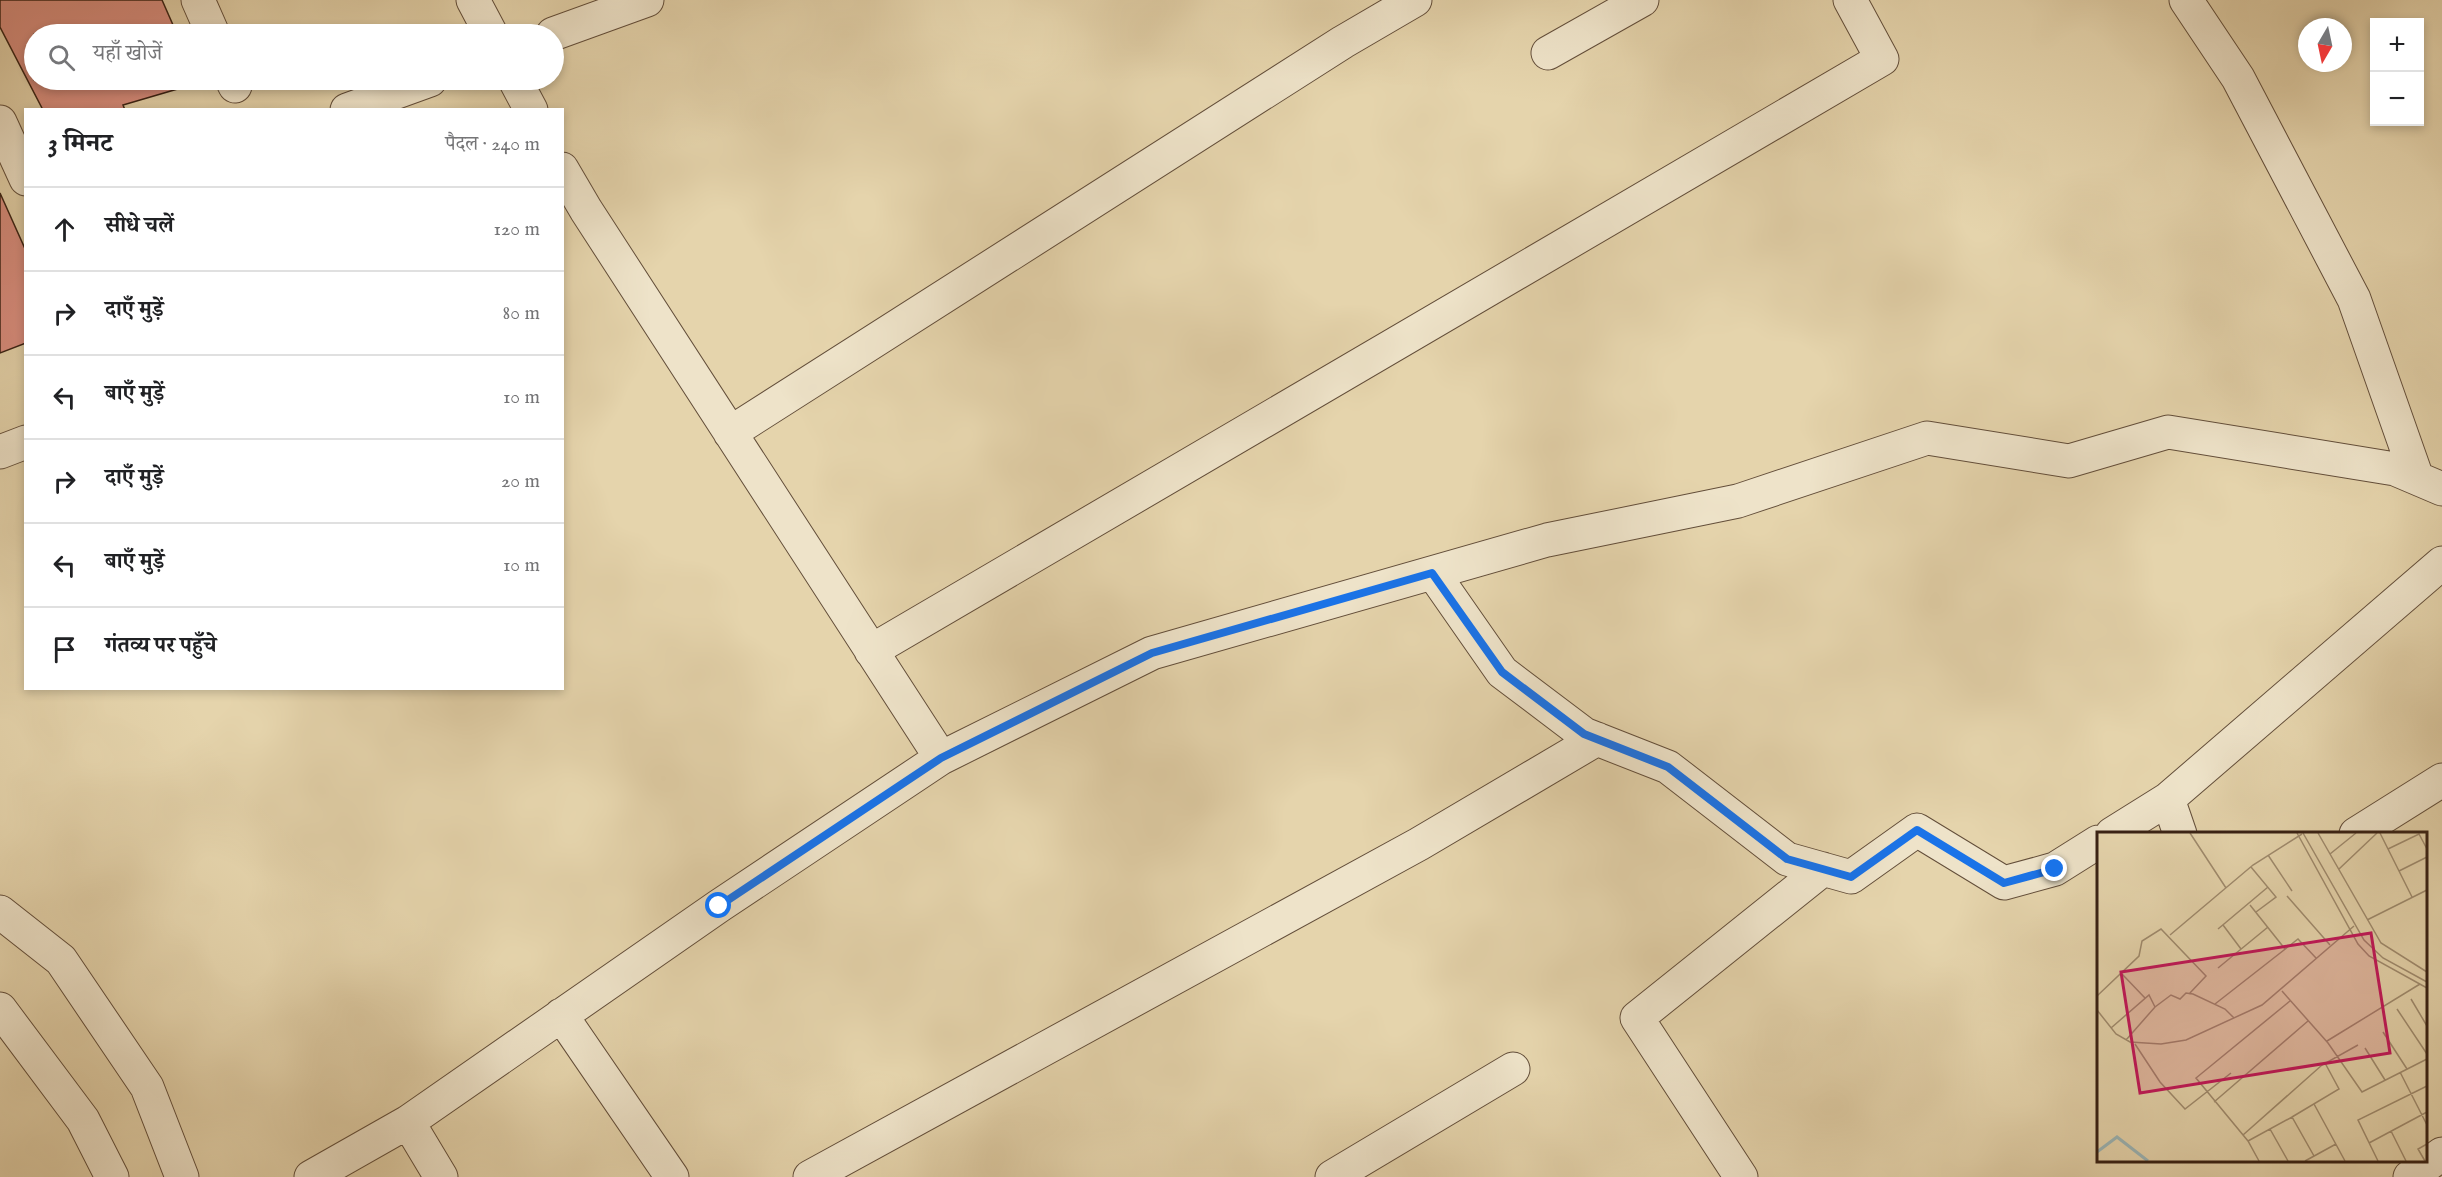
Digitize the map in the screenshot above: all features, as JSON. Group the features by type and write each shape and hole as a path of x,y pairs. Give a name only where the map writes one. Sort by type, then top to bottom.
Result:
{"street":[{"path":"198,0 209,24"},
{"path":"473,0 486,24"},
{"path":"730,433 1343,42 1415,0"},
{"path":"1548,53 1642,0"},
{"path":"871,651 1882,59 1850,0"},
{"path":"2186,0 2238,78 2354,298 2429,484"},
{"path":"564,30 639,1"},
{"path":"353,108 402,90"},
{"path":"520,90 530,108"},
{"path":"0,122 24,175"},
{"path":"564,177 574,215 730,433 941,758"},
{"path":"311,1177 408,1122 719,906 941,758 1152,653 1547,540 1738,501 1927,438 2069,461 2168,432 2395,469 2429,484"},
{"path":"0,452 24,443"},
{"path":"2115,832 2168,799 2442,563"},
{"path":"1432,573 1502,672 1584,734 1668,767 1787,859 1851,877 1917,830 2004,883 2055,869 2097,843"},
{"path":"810,1177 855,1166 1419,844 1597,739"},
{"path":"2359,832 2442,780"},
{"path":"2168,799 2179,832"},
{"path":"1741,1177 1637,1018 1823,869"},
{"path":"0,912 61,960 147,1088 182,1177"},
{"path":"0,1009 84,1120 112,1177"},
{"path":"561,1015 672,1177"},
{"path":"1332,1177 1514,1069"},
{"path":"408,1122 441,1177"},
{"path":"2410,1177 2424,1162"}],"building":[{"path":"0,0 162,0 173,24 24,24 24,73 0,27"},
{"path":"33,90 174,90 123,105 124,108 42,108"},
{"path":"0,193 24,247 24,344 0,353"}],"route":[{"path":"719,906 941,758 1152,653 1432,573 1502,672 1584,734 1668,767 1787,859 1851,877 1917,830 2004,883 2055,869"}]}
